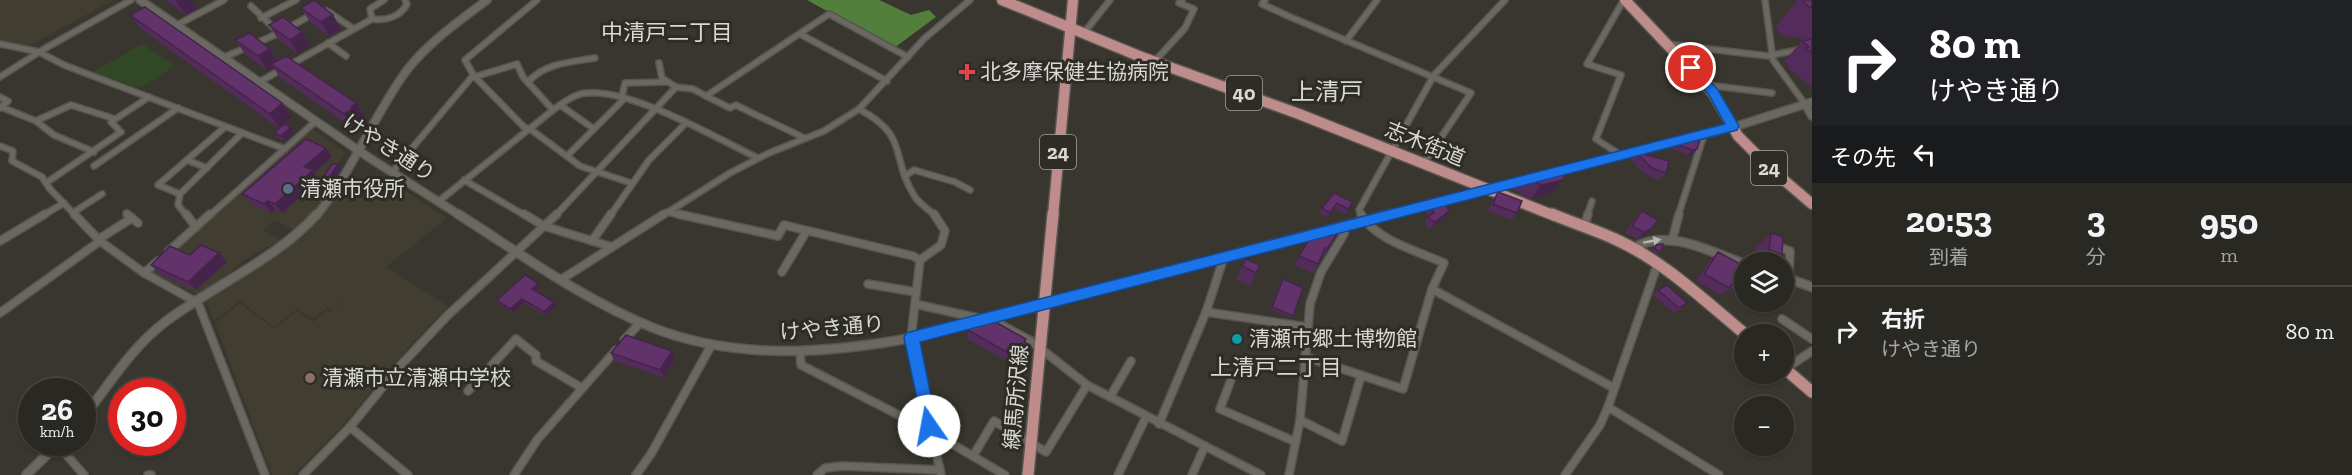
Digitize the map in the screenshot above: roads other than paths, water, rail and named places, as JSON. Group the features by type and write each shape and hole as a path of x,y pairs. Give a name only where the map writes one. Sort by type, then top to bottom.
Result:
{"main road":[{"name":"志木街道","path":"1002,0 1155,62 1281,106 1634,249 1658,263 1734,325"},
{"name":"練馬所沢線","path":"1028,475 1073,0"},
{"name":"24","path":"1626,1 1707,85 1738,136 1771,169 1812,204"},
{"path":"1794,377 1812,392"}],"street":[{"path":"0,77 131,0"},
{"name":"けやき通り","path":"140,0 360,151 594,299 640,323 676,336 712,345 742,349 800,352 856,349 912,338 1538,176"},
{"path":"177,25 225,0"},
{"path":"261,18 296,0"},
{"path":"372,19 370,9 384,0"},
{"path":"261,81 372,19 385,20 394,17 405,9 407,4 405,0"},
{"path":"96,401 141,342 195,300 301,231 332,196 408,68 440,36 487,0"},
{"path":"537,0 465,60 474,76 524,127 580,166 631,183"},
{"path":"562,279 667,212 758,158 825,131 859,109 925,38 970,0"},
{"path":"1083,34 1110,0"},
{"path":"1155,62 1185,28 1194,9 1179,3 1182,0"},
{"path":"1265,0 1262,4 1310,27 1434,75 1471,93 1423,164"},
{"path":"1346,40 1377,0"},
{"path":"1305,357 1403,389 1432,289 1444,263 1375,230 1364,221 1359,210 1434,75 1505,0"},
{"path":"1765,0 1772,56 1808,103 1812,116"},
{"path":"1622,156 1596,139 1621,75 1587,64 1613,16 1626,1"},
{"path":"251,6 279,33"},
{"path":"225,57 279,33 323,8 354,29"},
{"path":"706,96 829,14 908,57"},
{"path":"800,34 887,81"},
{"path":"328,43 346,56"},
{"path":"0,44 39,52 64,65 285,149"},
{"path":"1667,44 1772,56 1812,46"},
{"path":"528,82 530,78 554,66 595,58"},
{"path":"659,63 665,82"},
{"path":"392,172 474,76 517,64 528,82 553,110"},
{"path":"567,156 623,97 625,83 665,82 676,87 693,89 730,108 736,105 762,119 769,119 804,138"},
{"path":"1707,85 1772,93"},
{"path":"303,475 350,427 399,367 447,316 572,200 595,172 676,87"},
{"path":"438,201 553,110 586,93 623,97 758,158"},
{"path":"0,97 8,101 1,108 36,122 52,134 94,152"},
{"path":"46,183 121,132 111,122 149,97"},
{"path":"1548,174 1704,135 1731,124 1808,103"},
{"path":"36,122 71,105 115,119"},
{"path":"560,105 594,129"},
{"path":"94,166 178,108"},
{"path":"818,475 825,468 843,466 940,472 912,338 920,260 941,244 945,231 936,213 917,200 905,176 899,146 886,125 878,117 859,109"},
{"path":"144,273 316,122"},
{"path":"592,241 649,160 685,124"},
{"path":"180,194 158,185 225,127"},
{"path":"196,227 178,205 180,194 242,133"},
{"path":"1672,241 1684,193 1704,135"},
{"path":"0,146 13,151 12,161 34,171 100,240 144,273 195,300 201,307 219,360 265,475"},
{"path":"187,160 207,168"},
{"path":"905,176 914,170 955,182 970,190"},
{"path":"464,180 544,226 612,247"},
{"path":"74,212 102,194"},
{"path":"1584,227 1592,201"},
{"path":"0,241 64,203"},
{"path":"667,212 778,236 784,225 913,256 920,260"},
{"path":"0,313 129,216 138,223"},
{"path":"1288,475 1300,420 1306,327 1310,304 1321,272 1344,234 1345,226"},
{"path":"782,272 806,232"},
{"path":"1634,249 1641,243 1657,240 1672,241 1734,261"},
{"path":"1775,245 1790,252"},
{"path":"1159,424 1206,312 1224,257"},
{"path":"1565,475 1600,424 1608,407 1658,263"},
{"path":"1794,281 1812,287"},
{"path":"868,284 916,292"},
{"path":"1432,289 1614,388"},
{"path":"915,304 1000,324 1040,348 1087,385 1261,475"},
{"path":"1206,312 1306,327"},
{"path":"1782,319 1812,339"},
{"path":"514,475 537,440 640,323"},
{"path":"468,391 516,339 536,355 536,361 582,388"},
{"path":"636,475 712,345"},
{"path":"1794,362 1812,351"},
{"path":"800,352 801,365 930,431 1005,475"},
{"path":"1110,397 1131,361"},
{"path":"1232,376 1220,409 1296,442"},
{"path":"1300,420 1342,441 1361,376"},
{"path":"973,456 994,421 1046,452 1087,385"},
{"path":"1608,407 1719,475"},
{"path":"1118,475 1146,417"},
{"path":"350,427 408,475"},
{"path":"1192,475 1205,446"},
{"path":"26,475 46,456"},
{"path":"69,456 84,475"}],"place":[{"name":"北多摩保健生協病院","path":"967,72"},
{"name":"清瀬市役所","path":"288,189"},
{"name":"清瀬市郷土博物館","path":"1237,339"},
{"name":"清瀬市立清瀬中学校","path":"310,378"}],"district":[{"name":"中清戸二丁目","path":"667,32"},
{"name":"上清戸","path":"1327,92"},
{"name":"上清戸二丁目","path":"1276,367"}]}
